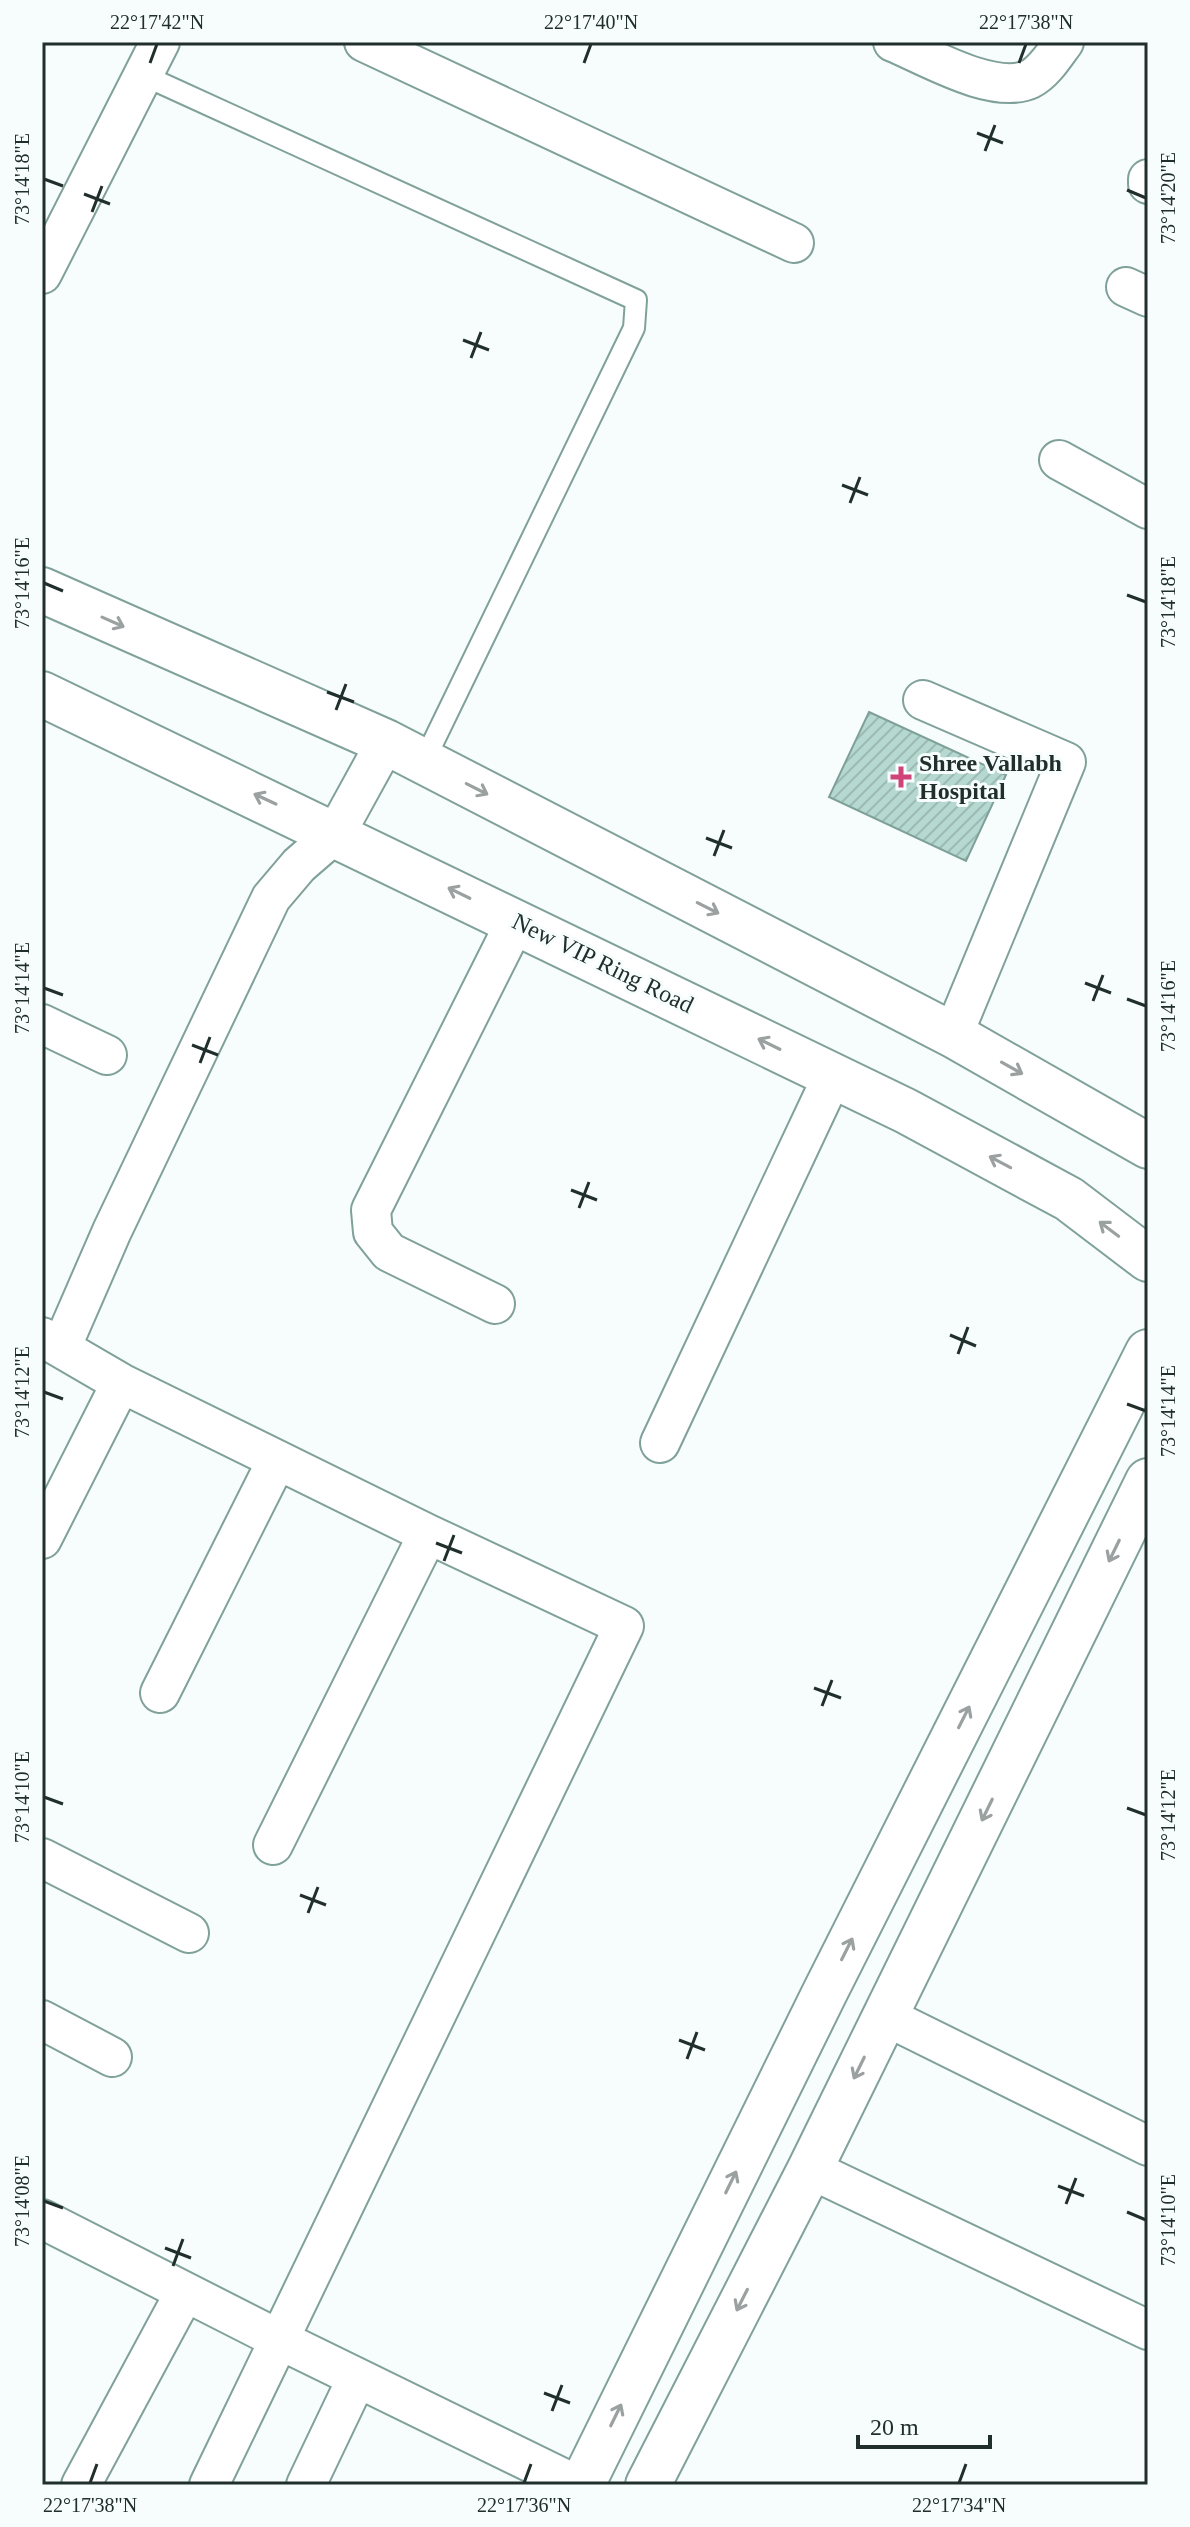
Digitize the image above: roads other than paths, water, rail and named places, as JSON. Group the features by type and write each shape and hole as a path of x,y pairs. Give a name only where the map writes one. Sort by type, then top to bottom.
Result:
{"main road":[{"path":"42,590 405,751 953,1035 1148,1146"},
{"name":"New VIP Ring Road","path":"42,694 833,1075 1069,1199 1148,1259"},
{"path":"579,2485 1148,1352"},
{"path":"648,2485 810,2169 1148,1481"}],"street":[{"path":"364,42 794,243"},
{"path":"893,42 989,82 1010,84 1031,78 1064,42"},
{"path":"42,274 152,58"},
{"path":"1059,460 1148,509"},
{"path":"923,700 1066,762 953,1035"},
{"path":"209,2485 624,1626 428,1534 121,1383 52,1341 112,1231 271,898 299,865 336,833 405,751"},
{"path":"495,1304 389,1252 373,1232 371,1210 516,921"},
{"path":"42,1024 107,1055"},
{"path":"660,1443 833,1075"},
{"path":"42,1539 121,1383"},
{"path":"160,1693 277,1460"},
{"path":"273,1845 428,1534"},
{"path":"42,1858 189,1933"},
{"path":"885,2016 1148,2146"},
{"path":"42,2020 112,2057"},
{"path":"810,2169 1148,2330"},
{"path":"42,2219 278,2339 579,2485"},
{"path":"81,2485 185,2292"},
{"path":"306,2485 357,2378"}],"lane":[{"path":"152,58 636,300 634,328 405,751"}],"place":[{"name":"Shree Vallabh Hospital","path":"901,777"}]}
